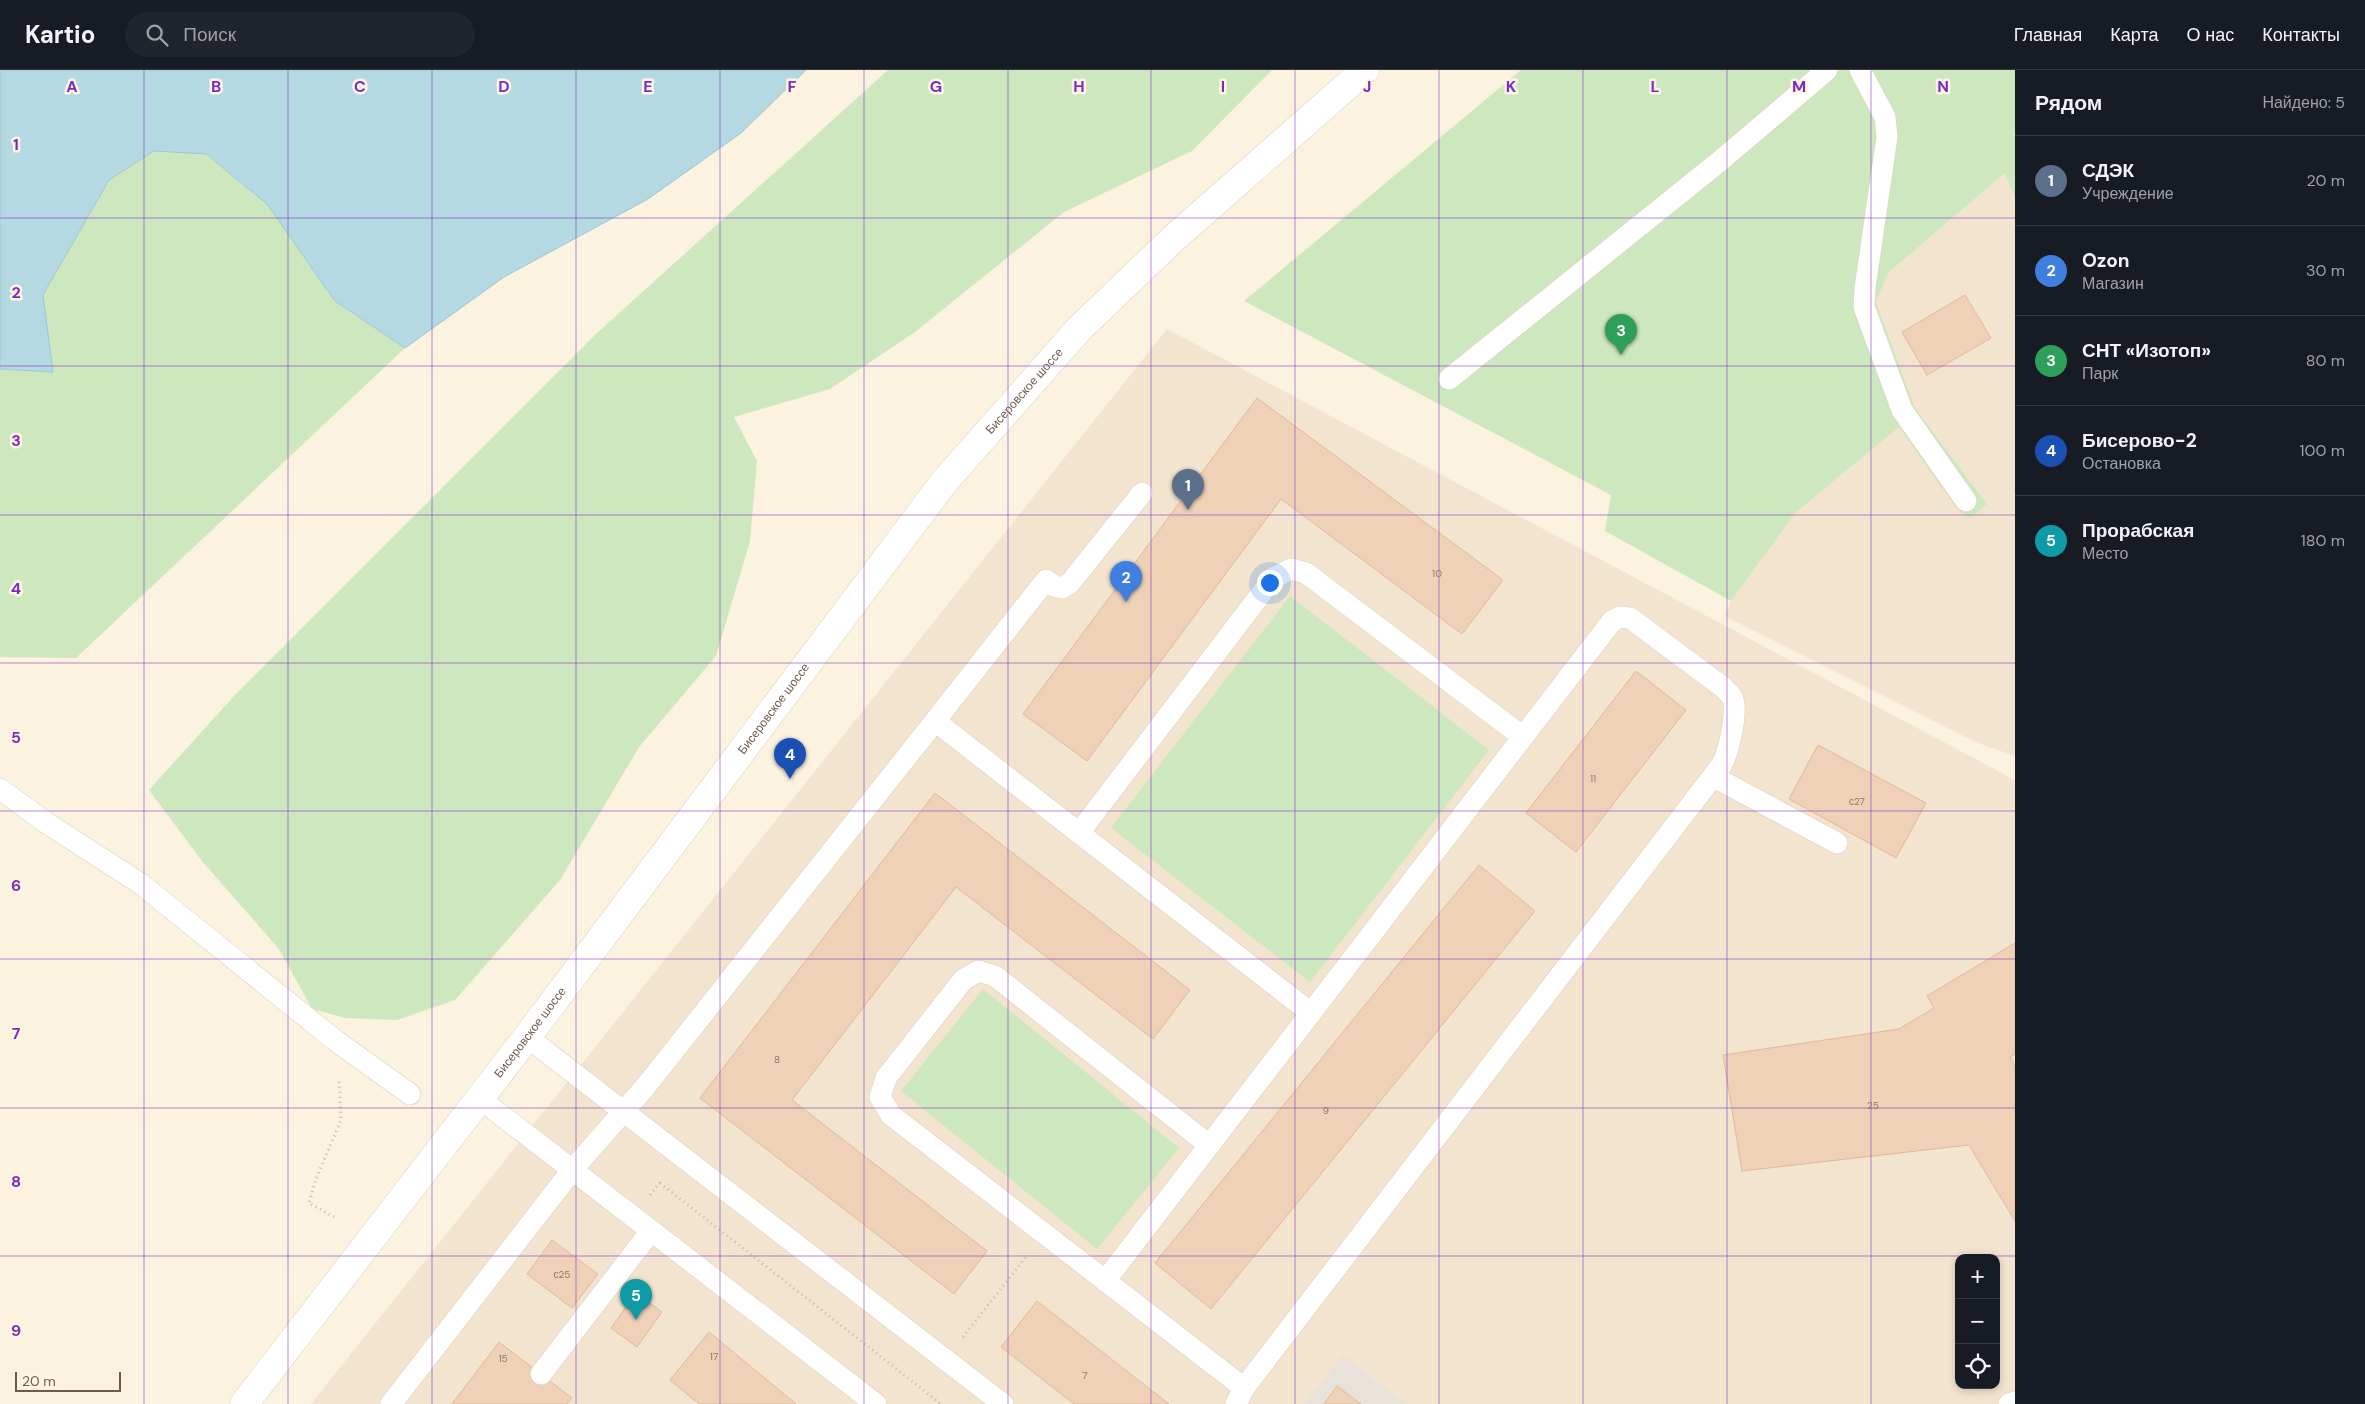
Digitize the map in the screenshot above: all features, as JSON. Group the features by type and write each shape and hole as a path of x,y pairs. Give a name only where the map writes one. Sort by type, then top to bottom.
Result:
{"main road":[{"name":"Бисеровское шоссе","path":"244,1404 527,1037 944,482 1079,328 1174,238 1365,70"}],"lane":[{"path":"1449,380 1720,160 1827,70"},
{"path":"1860,70 1885,117 1887,137 1865,288 1864,307 1902,410 1966,501"},
{"path":"391,1404 572,1169 625,1112 1046,580 1054,586 1062,588 1070,583 1142,493"},
{"path":"1079,833 1273,578 1291,569 1306,573 1523,737"},
{"path":"1105,1281 1612,621 1620,617 1630,618 1724,688 1732,698 1734,711 1726,759 1714,777 1240,1396 1105,1281 891,1115 880,1097 886,1078 963,980 978,971 995,976 1209,1145"},
{"path":"935,721 1311,1013"},
{"path":"1714,777 1836,844"},
{"path":"0,789 44,822 141,884 336,1041 410,1094"},
{"path":"527,1037 1003,1404"},
{"path":"479,1098 876,1404"},
{"path":"541,1374 651,1231"},
{"path":"2009,1404 2015,1402"}],"path":[{"path":"334,1218 309,1203 316,1179 341,1120 336,1041"},
{"path":"650,1196 665,1176"},
{"path":"660,1183 941,1404"},
{"path":"946,1359 1045,1234"}],"shaded area":[{"path":"2005,173 2015,188 2015,756 1975,742 1725,616 1731,601 1794,513 1900,426 1957,509 1987,504 1915,408 1876,302 1888,273"},
{"path":"1167,329 2015,780 2015,1404 311,1404"},
{"path":"1343,1355 1406,1404 1305,1404"}],"green space":[{"path":"888,70 1272,70 1192,151 1064,212 915,332 830,389 734,417 757,461 750,541 716,656 639,747 560,880 455,1000 397,1020 345,1018 312,1009 279,949 202,861 149,790 234,696 596,334"},
{"path":"1521,70 2015,70 2015,198 2005,173 1888,273 1876,302 1915,408 1987,504 1970,518 1957,509 1899,427 1795,513 1731,601 1605,531 1611,495 1244,301"},
{"path":"154,151 205,154 267,203 335,301 405,348 76,658 0,657 0,369 53,372 43,295 109,180"},
{"path":"1290,596 1489,750 1310,982 1111,828"},
{"path":"983,989 1179,1148 1097,1249 901,1091"}],"water":[{"path":"0,70 806,70 741,133 648,199 504,277 405,348 335,301 267,204 206,154 154,151 109,180 43,295 53,372 0,369"}],"building":[{"path":"1965,295 1991,338 1927,375 1902,332"},
{"path":"1257,398 1503,580 1462,634 1281,499 1087,761 1023,714"},
{"path":"1636,671 1686,710 1576,852 1526,813"},
{"path":"1818,745 1926,803 1896,858 1789,799"},
{"path":"935,793 1190,990 1153,1039 956,887 792,1100 987,1251 954,1294 700,1098"},
{"path":"1479,865 1535,911 1211,1309 1155,1263"},
{"path":"2015,943 2015,1054 2010,1057 2015,1066 2015,1221 1969,1145 1742,1171 1723,1055 1899,1029 1934,1008 1927,996"},
{"path":"552,1240 598,1274 572,1308 527,1274"},
{"path":"636,1293 662,1312 637,1347 611,1328"},
{"path":"1037,1301 1169,1404 1074,1404 1001,1347"},
{"path":"709,1332 796,1404 699,1404 670,1380"},
{"path":"499,1342 572,1398 567,1404 452,1404"},
{"path":"1337,1386 1361,1404 1324,1404"}],"place":[{"name":"СНТ «Изотоп»","path":"1621,355"},
{"name":"СДЭК","path":"1188,510"},
{"name":"Ozon","path":"1126,602"},
{"name":"Бисерово-2","path":"790,779"},
{"name":"Прорабская","path":"636,1320"}]}
